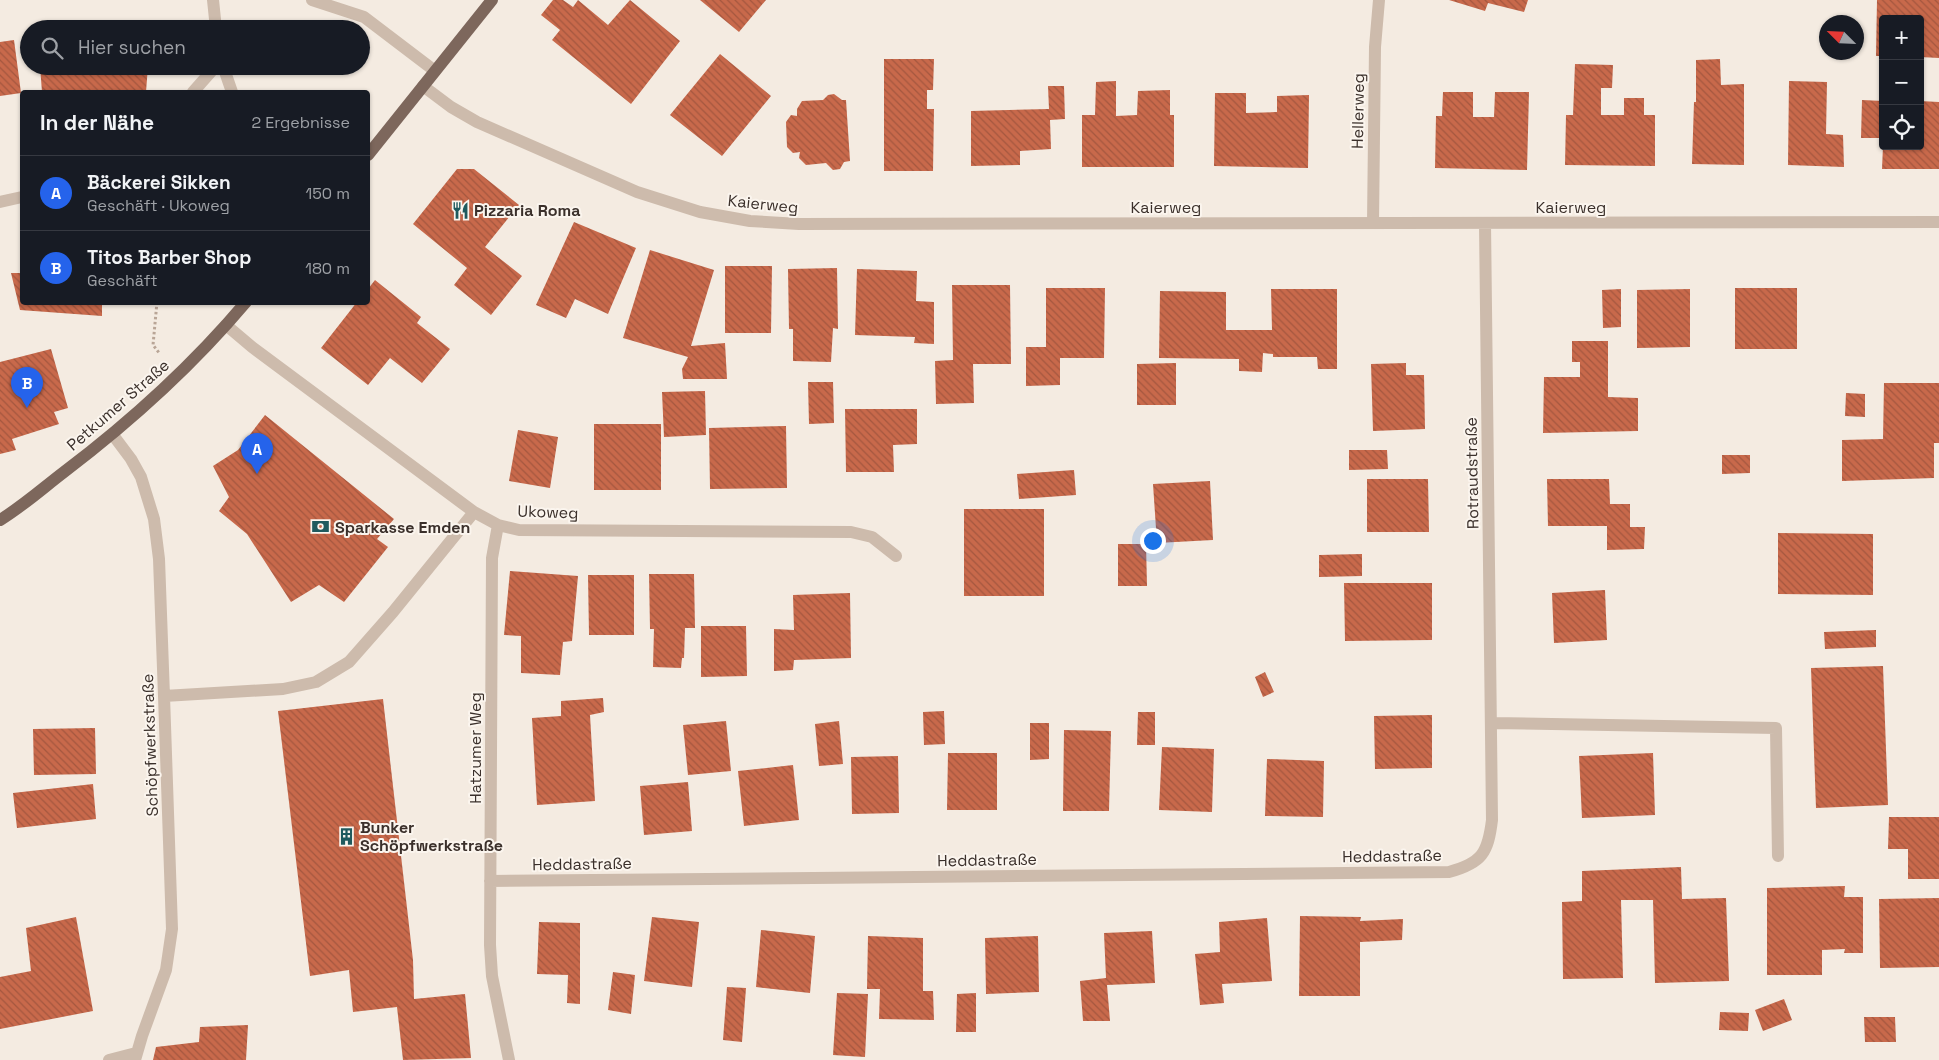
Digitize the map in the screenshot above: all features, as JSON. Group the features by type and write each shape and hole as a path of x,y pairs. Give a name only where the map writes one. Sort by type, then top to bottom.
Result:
{"main road":[{"path":"370,152 492,0"},
{"name":"Petkumer Straße","path":"0,520 113,435 178,376 243,305"}],"street":[{"path":"213,0 215,20"},
{"path":"312,0 368,20"},
{"name":"Hellerweg","path":"1373,223 1375,47 1379,0"},
{"path":"370,22 435,71"},
{"path":"194,90 208,75"},
{"path":"226,75 231,90"},
{"name":"Kaierweg","path":"423,86 451,107 477,122 637,192 700,212 750,221 799,224 1939,222"},
{"path":"0,202 20,197"},
{"name":"Rotraudstraße","path":"1480,857 1490,842 1492,820 1485,223"},
{"name":"Ukoweg","path":"226,325 252,347 474,512 498,524 519,530 851,532 872,537 896,556"},
{"name":"Schöpfwerkstraße","path":"113,435 141,477 154,519 159,559 172,930 166,970 136,1056"},
{"path":"164,696 282,689 316,682 349,662 393,612 474,512"},
{"name":"Hatzumer Weg","path":"498,524 492,558 490,945 492,976 508,1060"},
{"path":"1491,723 1776,728 1778,856"},
{"name":"Heddastraße","path":"490,881 1449,872 1467,867 1480,857"},
{"path":"108,1060 136,1056"}],"path":[{"path":"156,305 152,344 178,376"}],"building":[{"path":"553,0 563,0 573,7 578,0 608,25 630,0 680,41 631,104 552,40 560,30 541,15"},
{"path":"700,0 766,0 739,32"},
{"path":"1449,0 1528,0 1524,12 1488,3 1485,11"},
{"path":"1877,0 1939,0 1939,58 1924,57 1924,15 1879,15 1879,56 1876,56"},
{"path":"14,40 20,93 0,96 0,42"},
{"path":"720,54 771,96 722,156 670,115"},
{"path":"884,59 934,59 933,90 927,90 927,109 934,109 933,171 884,171"},
{"path":"1720,59 1721,85 1744,84 1744,165 1692,164 1694,102 1696,102 1696,60"},
{"path":"1575,64 1613,65 1612,88 1601,88 1601,115 1624,115 1624,98 1644,98 1644,115 1655,115 1655,166 1565,165 1566,115 1573,115"},
{"path":"41,75 147,75 146,90 42,90"},
{"path":"1116,81 1116,116 1137,115 1138,91 1170,90 1170,115 1174,115 1174,167 1082,167 1082,115 1095,115 1096,82"},
{"path":"1789,81 1827,82 1826,134 1843,135 1844,167 1788,165"},
{"path":"1048,86 1064,86 1065,119 1050,120 1051,149 1020,151 1020,165 971,166 971,111 1049,109"},
{"path":"1443,92 1473,92 1473,117 1494,117 1495,92 1529,92 1527,170 1435,168 1436,116 1442,116"},
{"path":"1215,93 1246,93 1246,113 1277,112 1277,96 1309,95 1308,168 1214,166"},
{"path":"834,94 842,100 846,100 850,161 844,162 840,169 833,170 826,163 806,165 799,158 800,152 793,153 787,147 786,122 791,115 797,116 797,109 802,101 823,100 828,95"},
{"path":"1862,100 1879,101 1879,138 1861,138"},
{"path":"1924,101 1939,102 1939,169 1882,169 1883,150 1924,150"},
{"path":"457,169 474,169 519,205 485,247 522,276 491,315 454,285 467,268 413,224"},
{"path":"574,222 636,248 608,314 575,299 566,318 536,305"},
{"path":"650,250 714,270 691,346 725,343 727,379 683,379 682,369 688,357 623,338"},
{"path":"725,266 772,266 771,333 725,333"},
{"path":"837,268 838,329 833,328 831,362 793,361 793,329 789,329 788,269"},
{"path":"857,269 917,271 916,301 934,302 934,344 914,343 915,337 855,335"},
{"path":"11,273 20,273 20,305 102,305 102,316 20,310"},
{"path":"375,280 421,317 417,323 450,349 422,383 390,358 368,385 321,348 355,305 370,305 370,286"},
{"path":"952,285 1010,285 1011,364 973,364 974,403 936,404 935,361 953,360"},
{"path":"1046,288 1105,288 1104,358 1060,358 1060,385 1026,386 1026,347 1046,347"},
{"path":"1735,288 1797,288 1797,349 1735,349"},
{"path":"1271,289 1337,289 1337,369 1318,369 1317,357 1273,357 1273,354 1263,353 1262,372 1239,371 1239,359 1159,358 1160,291 1226,292 1226,330 1272,330"},
{"path":"1621,289 1621,327 1603,328 1602,290"},
{"path":"1690,289 1690,347 1637,348 1637,290"},
{"path":"1572,341 1608,341 1608,397 1638,398 1638,431 1543,433 1544,377 1580,377 1580,362 1572,362"},
{"path":"51,349 68,408 54,412 59,424 12,439 16,450 0,454 0,362"},
{"path":"1176,363 1176,405 1137,405 1137,364"},
{"path":"1406,363 1406,375 1424,375 1425,429 1373,431 1371,364"},
{"path":"808,382 833,382 834,423 809,424"},
{"path":"1884,383 1939,383 1939,443 1934,443 1934,478 1842,481 1842,440 1883,439"},
{"path":"705,391 706,435 664,437 662,392"},
{"path":"1846,393 1865,394 1865,417 1845,416"},
{"path":"845,409 917,409 917,444 893,445 894,472 846,472"},
{"name":"Sparkasse Emden","path":"265,415 394,519 377,539 388,547 344,602 319,585 291,602 247,534 219,511 229,497 213,466 238,450"},
{"path":"594,424 661,424 661,490 594,490"},
{"path":"786,426 787,488 710,489 709,428"},
{"path":"518,430 558,437 550,488 509,481"},
{"path":"1349,450 1387,450 1388,469 1349,470"},
{"path":"1722,455 1750,455 1750,473 1722,474"},
{"path":"1074,470 1076,495 1019,499 1017,474"},
{"path":"1367,479 1428,479 1429,532 1367,532"},
{"path":"1547,479 1609,479 1610,504 1630,504 1630,527 1645,527 1644,549 1607,550 1607,526 1548,526"},
{"path":"1210,481 1213,540 1157,543 1153,484"},
{"path":"964,509 1044,509 1044,596 964,596"},
{"path":"1778,533 1873,534 1873,595 1778,594"},
{"path":"1118,544 1146,544 1147,586 1118,586"},
{"path":"1362,554 1362,576 1319,577 1319,555"},
{"path":"510,571 578,576 572,641 563,642 560,675 521,673 521,636 504,635"},
{"path":"649,574 694,574 695,628 685,628 684,658 682,658 681,668 653,667 654,629 650,629"},
{"path":"588,575 634,575 634,635 589,635"},
{"path":"1344,583 1432,583 1432,640 1345,641"},
{"path":"1605,590 1607,640 1554,643 1552,593"},
{"path":"850,593 851,658 794,660 793,670 774,671 774,629 794,630 793,595"},
{"path":"701,626 746,626 747,676 701,677"},
{"path":"1876,630 1876,647 1825,649 1824,632"},
{"path":"1883,666 1888,805 1816,808 1811,668"},
{"path":"1265,672 1274,692 1263,697 1255,677"},
{"path":"603,698 604,712 590,715 595,801 537,805 532,718 561,716 561,701"},
{"name":"Bunker Schöpfwerkstraße","path":"383,699 413,960 414,999 465,994 471,1058 403,1060 397,1007 353,1012 349,970 310,976 278,711"},
{"path":"944,711 945,744 924,745 923,712"},
{"path":"1138,712 1155,712 1155,745 1137,745"},
{"path":"1432,715 1432,768 1375,769 1374,716"},
{"path":"726,721 731,771 688,775 683,725"},
{"path":"839,721 843,764 819,766 815,724"},
{"path":"1030,723 1049,723 1049,759 1030,760"},
{"path":"95,728 96,774 34,775 33,729"},
{"path":"1064,730 1111,731 1109,811 1063,811"},
{"path":"1162,747 1214,749 1212,812 1159,810"},
{"path":"948,753 997,753 997,810 947,810"},
{"path":"1653,753 1655,815 1582,818 1579,756"},
{"path":"898,756 899,813 852,814 851,757"},
{"path":"1267,759 1324,761 1323,817 1265,816"},
{"path":"793,765 799,820 744,826 738,771"},
{"path":"688,782 692,831 644,835 640,786"},
{"path":"93,784 96,819 17,828 13,793"},
{"path":"1889,817 1939,817 1939,879 1908,879 1908,849 1888,849"},
{"path":"1681,867 1682,899 1726,898 1729,981 1655,983 1653,900 1621,900 1623,978 1563,979 1562,902 1582,901 1582,871"},
{"path":"1845,886 1844,897 1863,897 1863,953 1844,953 1845,949 1822,950 1822,975 1767,975 1767,888"},
{"path":"1939,898 1939,967 1880,968 1879,899"},
{"path":"1300,916 1361,917 1360,921 1403,919 1402,940 1360,942 1360,996 1299,996"},
{"path":"76,917 93,1011 0,1029 0,977 31,971 26,928"},
{"path":"652,917 699,922 692,987 644,981"},
{"path":"1267,918 1272,981 1222,984 1224,1003 1200,1005 1195,954 1220,952 1219,922"},
{"path":"539,922 580,923 580,1004 567,1003 568,975 537,974"},
{"path":"761,930 815,936 810,993 756,987"},
{"path":"1152,931 1155,983 1107,985 1110,1021 1083,1021 1080,981 1106,978 1104,933"},
{"path":"868,936 923,938 923,991 933,991 934,1020 879,1019 880,989 867,989"},
{"path":"1038,936 1039,992 986,994 985,938"},
{"path":"613,972 635,975 631,1014 608,1010"},
{"path":"727,987 746,988 742,1042 723,1040"},
{"path":"837,993 868,994 865,1057 833,1055"},
{"path":"976,993 976,1032 956,1032 957,994"},
{"path":"1784,999 1792,1020 1763,1031 1755,1010"},
{"path":"1720,1012 1749,1013 1748,1031 1719,1030"},
{"path":"1864,1017 1895,1017 1896,1042 1865,1042"},
{"path":"248,1025 246,1060 153,1060 156,1047 199,1042 200,1027"}],"place":[{"name":"Pizzaria Roma","path":"460,210"},
{"name":"Titos Barber Shop","path":"27,408"},
{"name":"Bäckerei Sikken","path":"257,474"},
{"name":"Sparkasse Emden","path":"321,527"},
{"name":"Bunker Schöpfwerkstraße","path":"346,836"}]}
